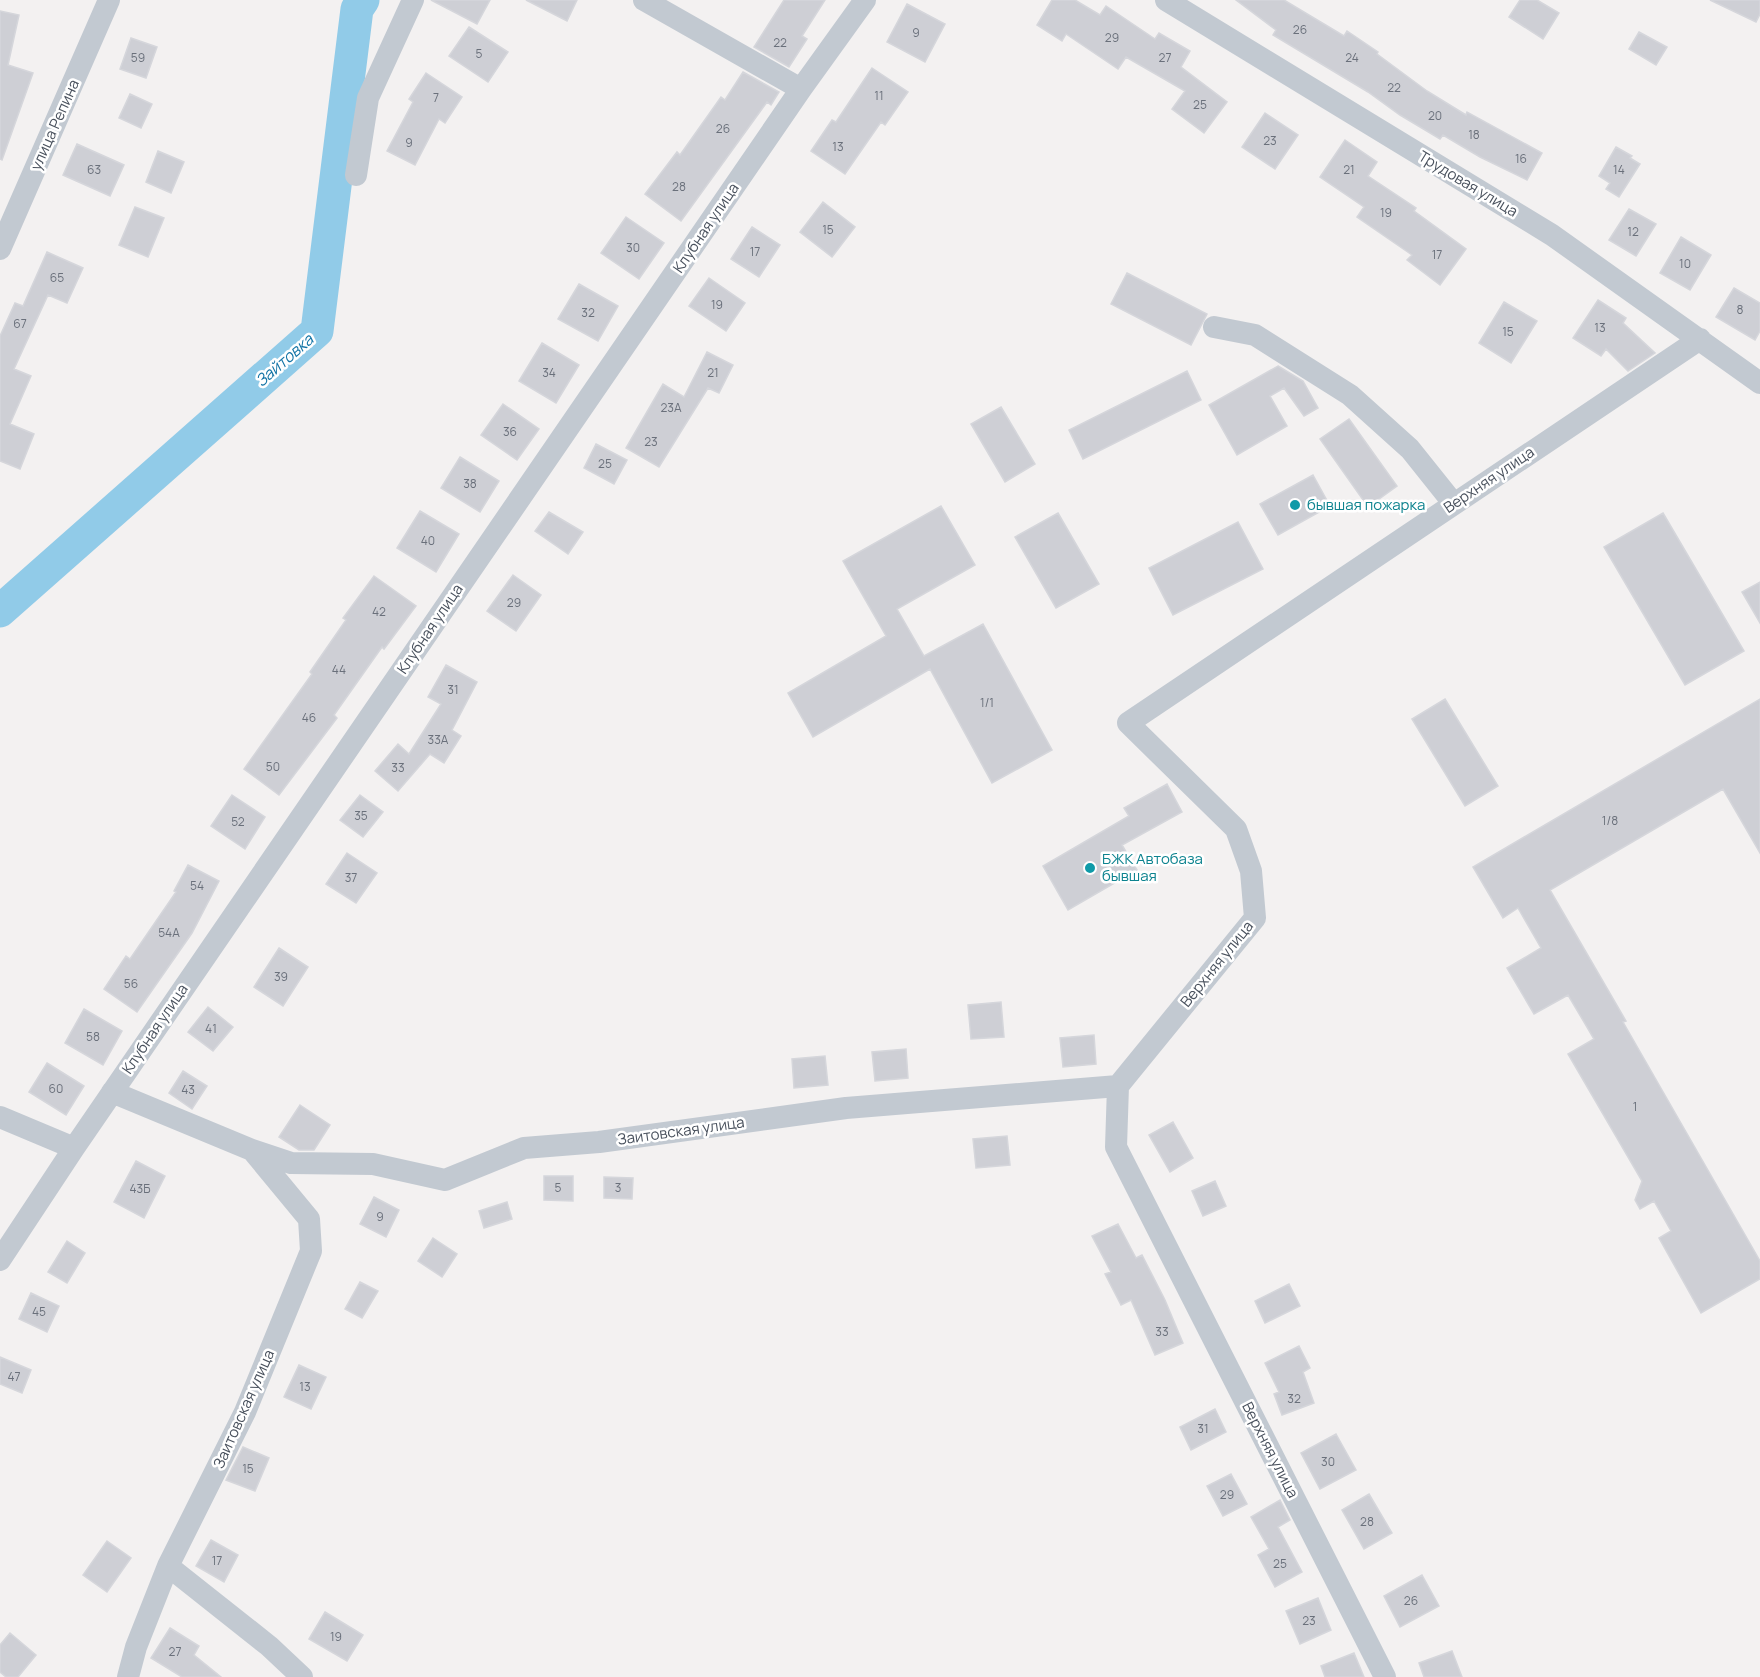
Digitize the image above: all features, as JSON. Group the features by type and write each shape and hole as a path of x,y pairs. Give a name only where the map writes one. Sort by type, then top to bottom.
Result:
{"street":[{"name":"улица Репина","path":"0,249 109,0"},
{"path":"356,175 368,98 413,0"},
{"path":"644,0 801,89"},
{"name":"Клубная улица","path":"0,1260 112,1092 801,89 865,0"},
{"name":"Трудовая улица","path":"1166,0 1552,235 1760,383"},
{"path":"1214,327 1255,335 1350,394 1410,449 1454,504"},
{"name":"Верхняя улица","path":"1385,1677 1116,1148 1118,1086 1255,918 1251,871 1236,829 1128,723 1700,339"},
{"name":"Заитовская улица","path":"112,1092 252,1150 291,1163 373,1164 445,1180 524,1148 599,1142 846,1108 1118,1086"},
{"path":"0,1117 74,1148"},
{"name":"Заитовская улица","path":"128,1677 136,1647 168,1566 245,1412 310,1251 309,1219 252,1150"},
{"path":"168,1566 269,1646 302,1677"},
{"path":"115,1677 136,1647"}],"building":[{"path":"431,0 490,0 477,24"},
{"path":"526,0 577,0 567,21"},
{"path":"784,0 825,0 802,36 807,39 789,67 754,47"},
{"path":"1052,0 1075,0 1100,15 1106,6 1155,39 1159,33 1190,51 1181,67 1227,102 1204,133 1172,109 1185,91 1126,57 1118,69 1066,34 1062,41 1037,25"},
{"path":"1236,0 1284,0 1344,36 1347,31 1427,91 1466,115 1467,112 1542,153 1527,180 1480,157 1443,135 1440,139 1400,115 1368,92 1273,35 1276,30"},
{"path":"1520,0 1537,0 1559,13 1543,39 1509,17"},
{"path":"1710,0 1760,0 1760,14 1756,22"},
{"path":"907,4 945,24 925,62 887,42"},
{"path":"0,11 19,15 8,65 33,73 2,160 0,159"},
{"path":"469,27 508,52 488,82 449,56"},
{"path":"1639,32 1667,47 1656,65 1629,49"},
{"path":"131,38 157,47 146,78 120,69"},
{"path":"872,68 908,92 885,125 881,122 845,174 811,151 832,120 836,122"},
{"path":"743,72 779,92 771,105 767,102 681,221 645,194 677,152 680,155 721,97 725,100"},
{"path":"426,73 462,97 445,123 439,119 415,165 387,151 413,102 409,99"},
{"path":"130,94 152,104 141,128 119,118"},
{"path":"1265,113 1298,135 1275,169 1242,147"},
{"path":"1345,140 1377,162 1368,176 1416,208 1414,211 1466,249 1440,285 1407,260 1412,255 1357,217 1364,207 1320,177"},
{"path":"77,144 124,165 110,196 63,175"},
{"path":"1616,147 1632,156 1630,158 1640,164 1619,197 1606,189 1610,183 1599,176"},
{"path":"158,151 184,162 171,193 146,182"},
{"path":"823,202 855,227 832,257 800,232"},
{"path":"135,207 164,218 148,257 119,245"},
{"path":"1629,209 1656,224 1636,256 1609,240"},
{"path":"626,217 664,243 639,279 601,253"},
{"path":"752,227 780,245 759,277 731,259"},
{"path":"1681,237 1711,255 1690,290 1660,273"},
{"path":"47,252 83,268 67,303 48,295 14,369 31,376 10,424 34,434 20,469 0,461 0,336 15,303 23,306"},
{"path":"1127,273 1207,314 1191,345 1111,304"},
{"path":"709,278 745,303 726,331 689,306"},
{"path":"579,284 618,306 598,341 558,319"},
{"path":"1734,288 1760,303 1760,331 1755,340 1716,317"},
{"path":"1598,300 1626,318 1623,323 1655,353 1628,371 1606,349 1601,356 1573,338"},
{"path":"1504,302 1537,321 1511,363 1479,343"},
{"path":"542,343 579,365 556,403 519,381"},
{"path":"707,352 733,365 719,393 708,388 659,467 626,448 663,384 684,397"},
{"path":"1278,366 1303,381 1318,408 1304,416 1284,388 1270,396 1287,426 1237,455 1209,405"},
{"path":"1187,371 1201,400 1083,459 1069,430"},
{"path":"503,404 539,429 517,460 481,435"},
{"path":"1001,407 1035,464 1005,482 971,424"},
{"path":"1349,419 1397,486 1368,507 1320,439"},
{"path":"596,444 627,460 614,484 584,468"},
{"path":"460,457 499,481 480,512 441,488"},
{"name":"бывшая пожарка","path":"1313,475 1330,506 1278,535 1260,504"},
{"path":"941,506 975,565 897,609 924,656 983,624 1052,750 992,783 930,669 813,737 788,693 886,636 843,561"},
{"path":"420,511 459,534 436,572 397,548"},
{"path":"549,512 583,532 568,554 535,531"},
{"path":"1058,513 1099,584 1056,608 1015,537"},
{"path":"1663,513 1744,651 1685,685 1604,547"},
{"path":"1238,522 1263,569 1173,615 1149,568"},
{"path":"513,575 541,595 516,631 487,611"},
{"path":"374,576 416,606 384,649 382,647 334,715 337,718 279,795 244,769 312,674 310,672 346,620 343,618"},
{"path":"1760,582 1760,623 1742,592"},
{"path":"446,665 477,682 452,730 461,736 444,763 430,754 398,791 375,771 398,744 409,754 441,704 428,697"},
{"path":"1445,699 1498,786 1465,806 1412,719"},
{"path":"1760,699 1760,853 1723,789 1550,890 1760,1261 1760,1279 1701,1313 1659,1238 1671,1231 1654,1201 1640,1209 1635,1200 1642,1181 1568,1054 1594,1039 1568,995 1534,1014 1507,968 1541,948 1518,908 1503,918 1473,867"},
{"name":"БЖК Автобаза бывшая","path":"1167,784 1182,812 1122,845 1137,870 1068,910 1043,866 1129,816 1124,808"},
{"path":"232,795 265,817 245,849 211,826"},
{"path":"360,795 383,812 363,837 340,820"},
{"path":"347,853 377,873 356,903 326,884"},
{"path":"188,865 219,881 192,933 137,1012 104,989 126,956 130,959 176,892 174,891"},
{"path":"279,948 308,967 283,1006 254,987"},
{"path":"1001,1002 1004,1037 971,1039 968,1005"},
{"path":"208,1007 233,1027 213,1051 188,1032"},
{"path":"84,1009 122,1031 103,1065 65,1043"},
{"path":"1094,1035 1096,1064 1063,1067 1060,1038"},
{"path":"906,1049 908,1078 875,1081 872,1052"},
{"path":"825,1056 828,1085 794,1088 792,1059"},
{"path":"47,1063 84,1086 66,1115 29,1092"},
{"path":"183,1071 207,1086 192,1109 169,1093"},
{"path":"300,1105 330,1125 314,1150 299,1150 279,1137"},
{"path":"1173,1122 1193,1158 1170,1172 1149,1135"},
{"path":"1007,1136 1010,1165 976,1168 973,1139"},
{"path":"136,1161 165,1176 144,1218 114,1202"},
{"path":"544,1176 573,1176 573,1201 544,1200"},
{"path":"604,1177 633,1178 632,1199 604,1198"},
{"path":"1215,1181 1226,1206 1203,1216 1192,1191"},
{"path":"374,1197 399,1210 386,1237 360,1224"},
{"path":"507,1202 512,1219 484,1228 479,1211"},
{"path":"1118,1224 1136,1258 1142,1255 1165,1300 1183,1343 1155,1355 1131,1300 1121,1305 1105,1274 1111,1272 1092,1236"},
{"path":"433,1238 457,1254 442,1277 418,1261"},
{"path":"67,1241 85,1253 67,1283 48,1272"},
{"path":"360,1282 378,1291 362,1318 345,1309"},
{"path":"1289,1284 1300,1306 1265,1323 1255,1301"},
{"path":"31,1293 59,1306 47,1332 19,1319"},
{"path":"1299,1346 1310,1368 1303,1372 1314,1403 1282,1415 1274,1394 1279,1392 1265,1363"},
{"path":"0,1357 31,1370 22,1393 0,1384"},
{"path":"299,1365 326,1377 311,1409 284,1397"},
{"path":"1215,1409 1226,1432 1191,1450 1180,1427"},
{"path":"1336,1434 1356,1470 1320,1489 1301,1453"},
{"path":"243,1447 269,1458 255,1491 226,1480"},
{"path":"1231,1474 1247,1504 1223,1516 1207,1486"},
{"path":"1369,1494 1392,1533 1364,1549 1342,1510"},
{"path":"1280,1500 1290,1520 1278,1527 1302,1572 1275,1587 1258,1555 1269,1549 1251,1517"},
{"path":"211,1540 238,1555 224,1582 196,1566"},
{"path":"107,1541 131,1558 107,1592 83,1575"},
{"path":"1422,1575 1439,1606 1400,1627 1384,1596"},
{"path":"1318,1598 1331,1630 1300,1644 1286,1611"},
{"path":"325,1612 363,1635 347,1661 309,1639"},
{"path":"170,1628 199,1646 194,1655 221,1677 182,1677 151,1658"},
{"path":"10,1633 36,1655 18,1677 6,1677 0,1672 0,1645"},
{"path":"1452,1651 1462,1677 1424,1677 1419,1663"},
{"path":"1354,1653 1364,1677 1325,1677 1321,1666"}],"waterway":[{"name":"Зайтовка","path":"0,611 317,331 357,9 363,0"}],"place":[{"name":"бывшая пожарка","path":"1295,505"},
{"name":"БЖК Автобаза бывшая","path":"1090,868"}]}
